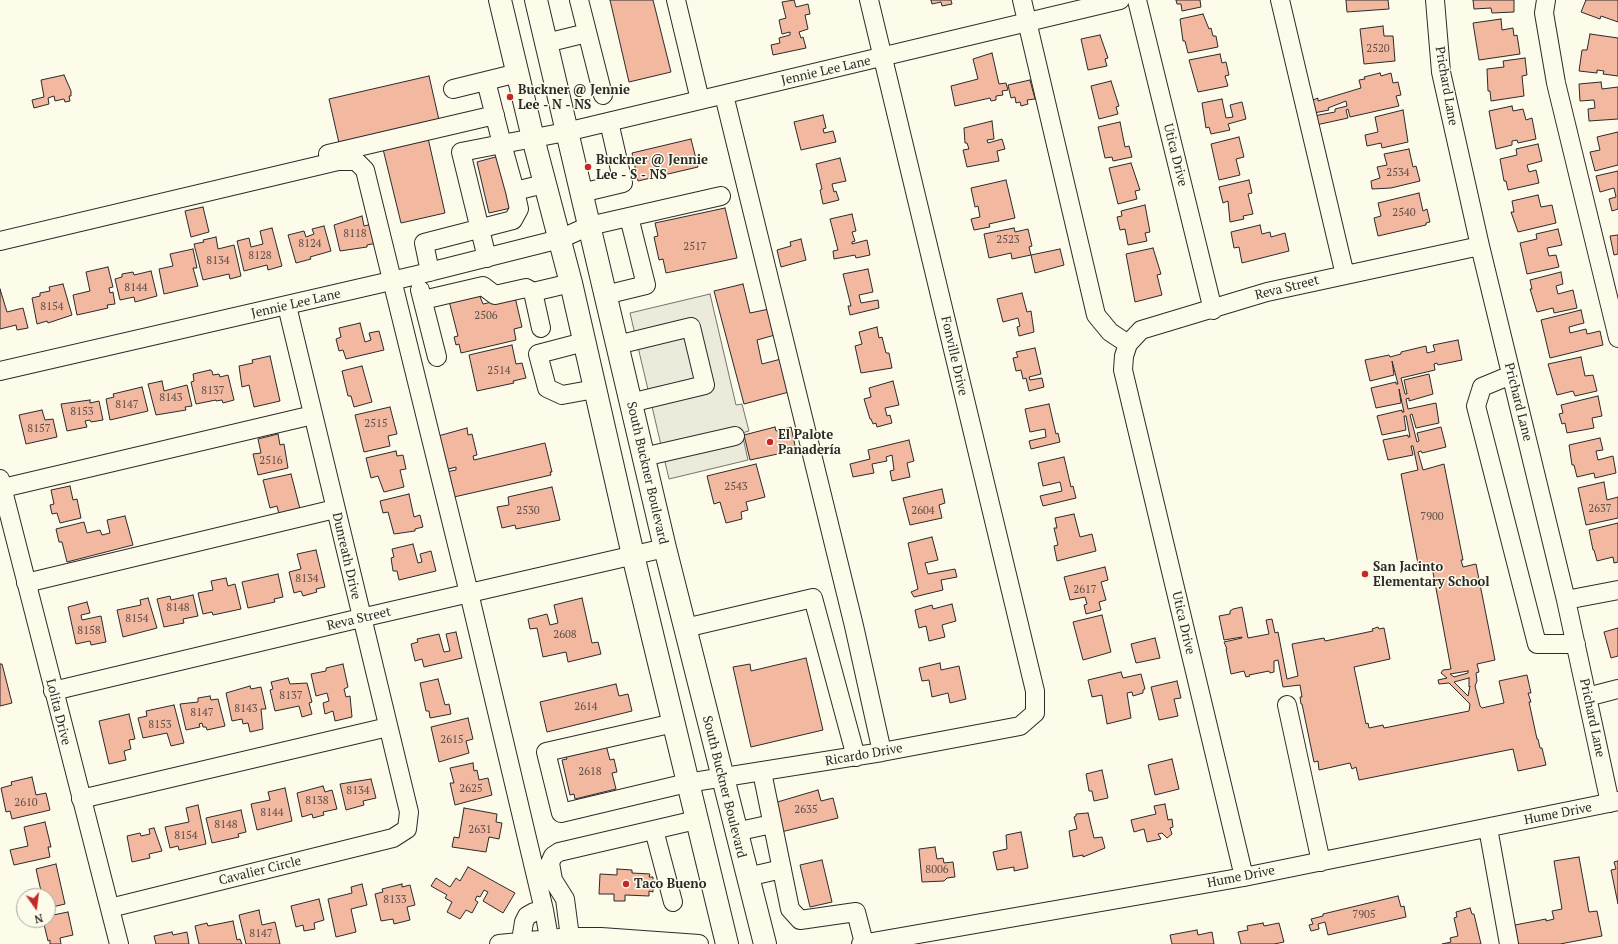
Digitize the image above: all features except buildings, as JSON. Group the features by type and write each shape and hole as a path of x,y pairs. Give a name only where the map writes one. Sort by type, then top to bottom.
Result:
{"main road":[{"path":"500,0 544,184 571,283 633,556 727,944"},
{"name":"South Buckner Boulevard","path":"536,0 684,628 765,944"}],"street":[{"path":"579,0 603,95"},
{"path":"676,0 700,100"},
{"name":"Fonville Drive","path":"869,0 1034,691 1035,713"},
{"path":"1022,0 1096,315 1110,332 1128,344"},
{"name":"Jennie Lee Lane","path":"481,229 461,152 566,132 883,58 1120,0"},
{"name":"Utica Drive","path":"1137,0 1213,310"},
{"path":"1280,0 1345,275"},
{"name":"Prichard Lane","path":"1434,0 1441,72 1480,246 1566,600 1587,697 1614,802"},
{"path":"1546,0 1544,13 1556,83 1618,338"},
{"path":"546,43 587,33"},
{"path":"453,89 518,73"},
{"path":"437,357 423,300 424,243 513,220 519,209 486,80"},
{"path":"724,95 854,626 882,752"},
{"path":"324,155 495,115"},
{"path":"581,193 623,183 608,122"},
{"path":"0,241 338,161 356,161 365,170 369,181 469,593 544,910 549,938"},
{"path":"515,191 544,184"},
{"name":"Jennie Lee Lane","path":"0,371 423,274 560,239 589,226 721,196"},
{"path":"605,295 646,285 629,217"},
{"path":"481,229 487,258"},
{"name":"Reva Street","path":"1128,344 1141,330 1161,323 1213,310 1267,292 1480,246"},
{"path":"423,300 483,286 495,295 526,288 533,292 571,283"},
{"path":"533,292 541,328"},
{"name":"Dunreath Drive","path":"287,306 409,812 407,829"},
{"path":"617,345 691,327 705,385 630,403"},
{"path":"584,342 538,354 547,388 562,395 595,389"},
{"name":"Utica Drive","path":"1128,344 1123,370 1244,877"},
{"path":"1511,375 1482,387 1476,406 1537,644 1576,644"},
{"path":"1,483 313,415"},
{"path":"643,458 735,436"},
{"name":"Lolita Drive","path":"1,483 119,944"},
{"path":"26,583 335,509"},
{"name":"Reva Street","path":"54,691 665,548"},
{"path":"1566,600 1618,590"},
{"path":"684,628 813,598 856,757"},
{"path":"1587,697 1618,689"},
{"path":"1287,704 1321,862"},
{"name":"Ricardo Drive","path":"674,723 546,752 560,814 687,782 856,757 1020,726 1035,713"},
{"path":"81,799 388,727"},
{"path":"762,772 790,909 800,920 856,912 863,944"},
{"name":"Hume Drive","path":"863,944 901,940 1244,877 1614,802"},
{"path":"570,937 565,899 553,880 550,863 553,856 559,852 696,820"},
{"path":"736,832 772,824"},
{"path":"1488,828 1509,944"},
{"name":"Cavalier Circle","path":"110,908 393,838 407,829"},
{"path":"654,830 673,902"},
{"path":"747,877 782,869"},
{"path":"521,941 524,922 527,916 534,912 544,910"},
{"path":"499,944 570,937 601,940 699,944"}],"shaded area":[{"path":"710,294 736,405 742,404 749,431 742,433 748,460 669,479 630,313"}],"place":[{"name":"Buckner @ Jennie Lee - N - NS","path":"510,97"},
{"name":"Buckner @ Jennie Lee - S - NS","path":"588,167"},
{"name":"El Palote Panadería","path":"770,442"},
{"name":"San Jacinto Elementary School","path":"1365,574"},
{"name":"Taco Bueno","path":"626,884"}]}
